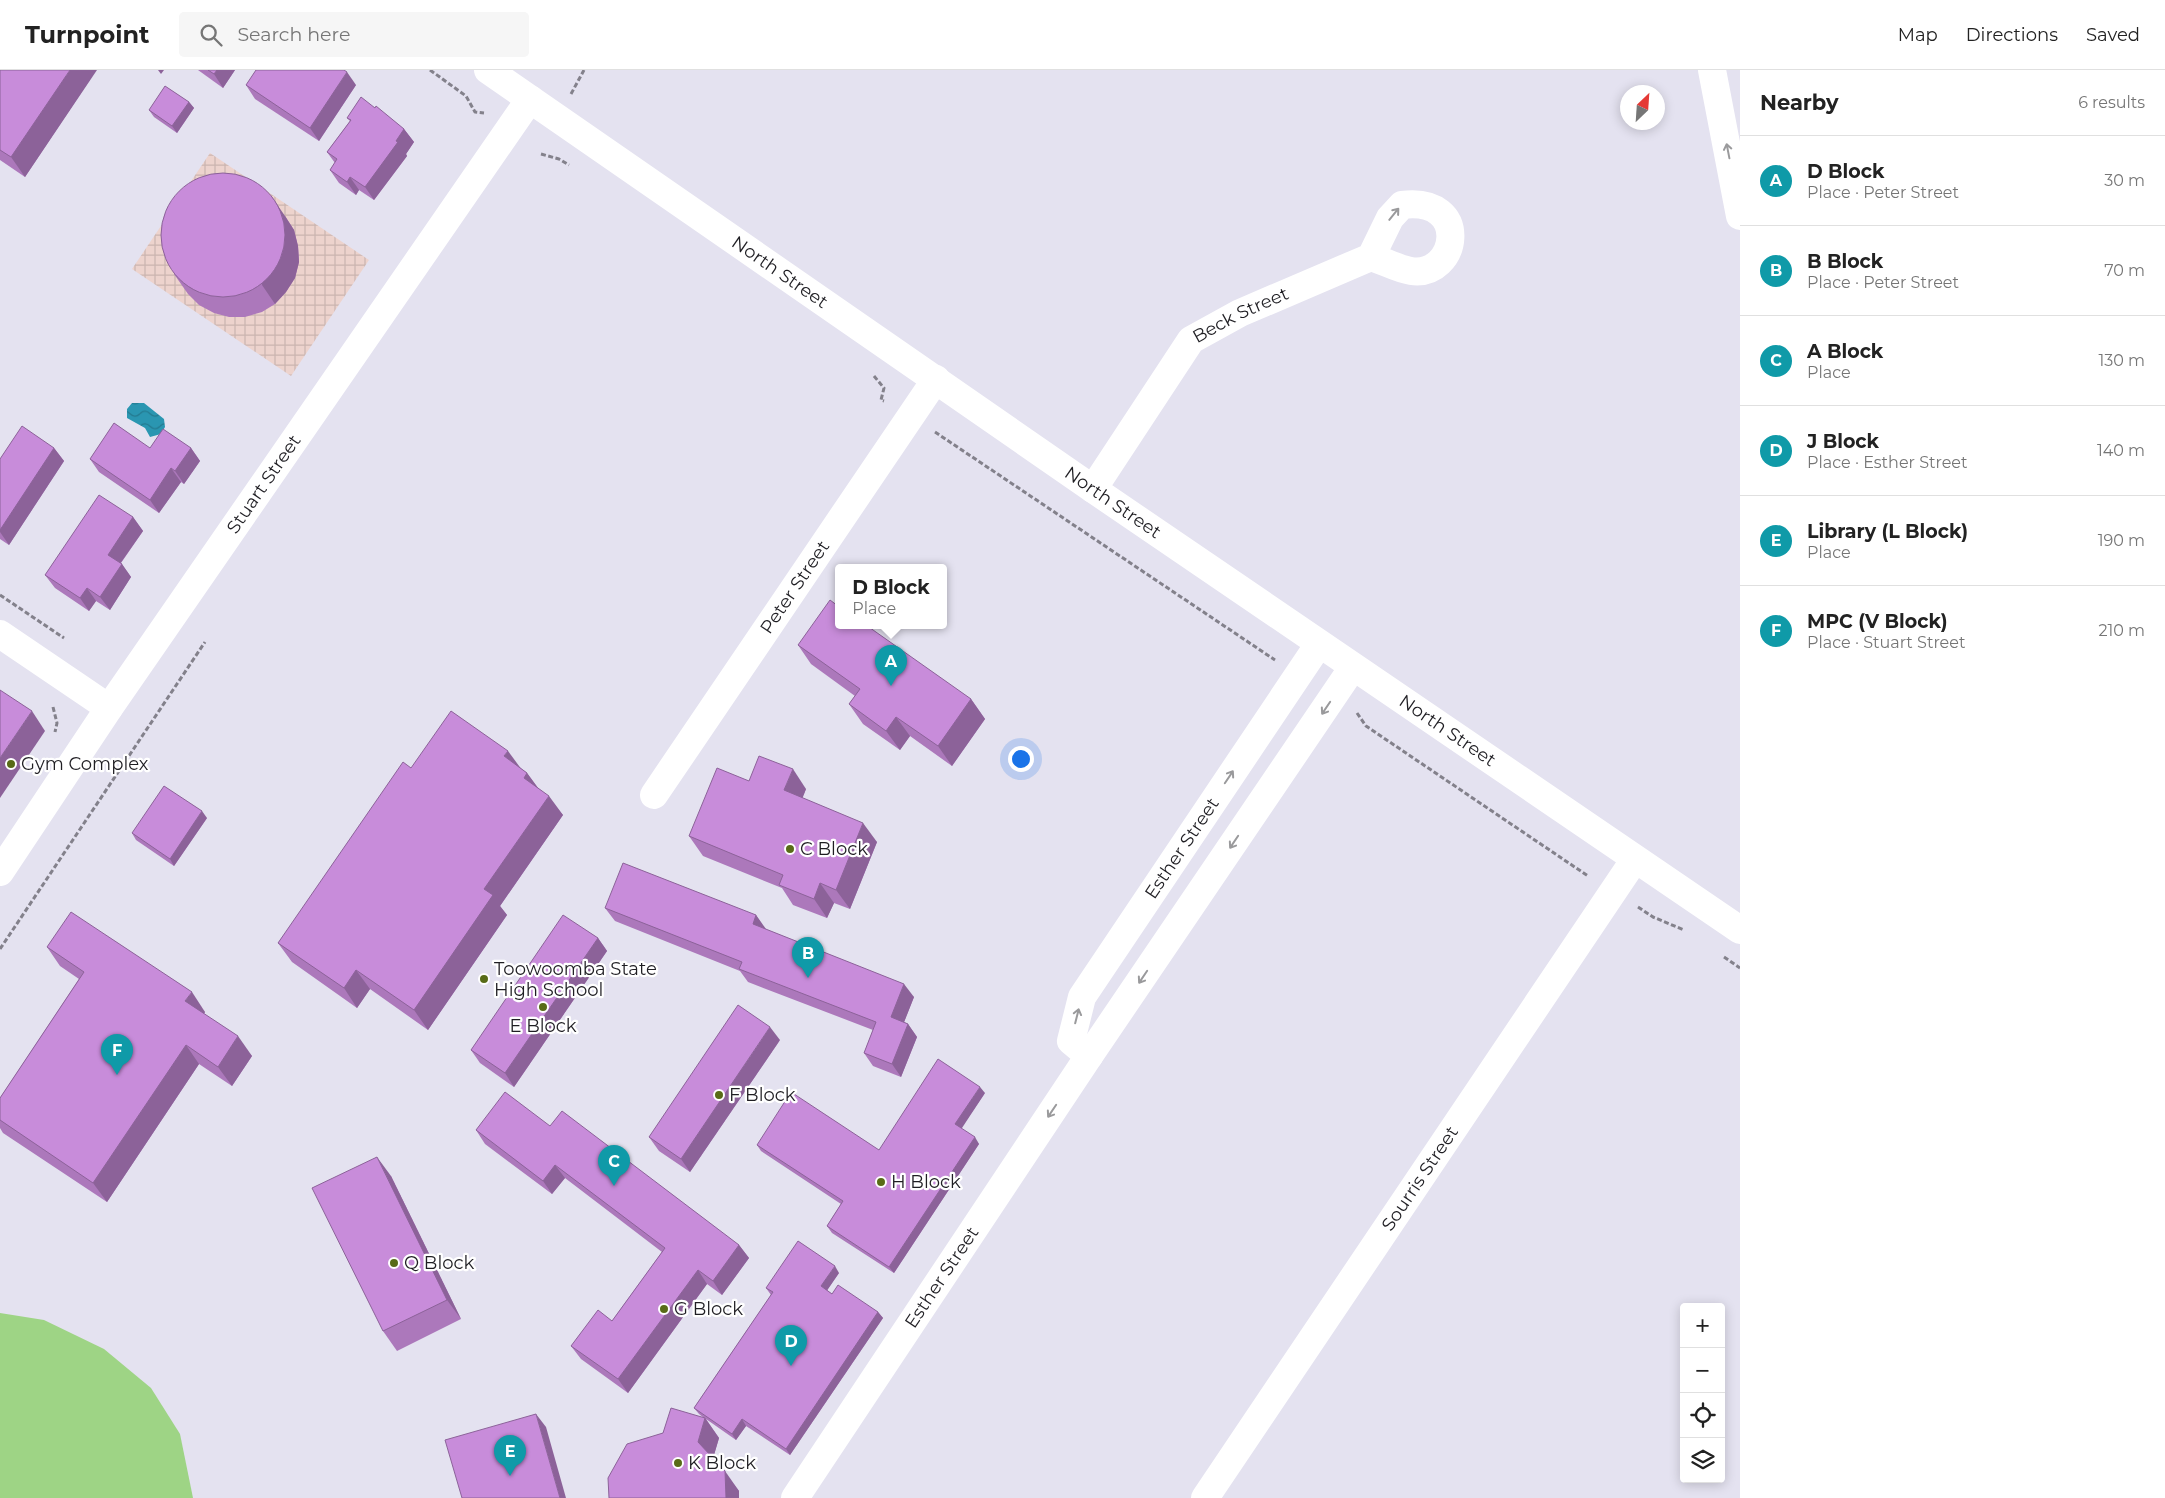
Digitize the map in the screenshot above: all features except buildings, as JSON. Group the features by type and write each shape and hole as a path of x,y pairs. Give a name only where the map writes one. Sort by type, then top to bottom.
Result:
{"street":[{"name":"North Street","path":"488,70 1353,668 1740,930"},
{"path":"1712,70 1740,216"},
{"name":"Stuart Street","path":"0,872 109,708 530,99"},
{"name":"Beck Street","path":"1093,489 1191,340 1240,313 1371,257"},
{"name":"Peter Street","path":"654,795 936,379"},
{"path":"0,634 109,708"},
{"name":"Esther Street","path":"1089,1056 1071,1041 1082,997 1319,644"},
{"name":"Esther Street","path":"795,1498 1089,1056 1353,668"},
{"name":"Sourris Street","path":"1205,1498 1635,858"}],"path":[{"path":"430,70 466,96 476,112 484,113"},
{"path":"569,97 584,70"},
{"path":"928,428 972,455 1278,662"},
{"path":"0,595 67,640"},
{"path":"0,949 205,642"},
{"path":"1356,710 1366,726 1612,892 1653,917 1686,931"},
{"path":"1717,952 1740,968"}],"shaded area":[{"path":"210,153 369,260 291,376 132,269"}],"green space":[{"path":"0,1313 44,1320 104,1349 151,1388 180,1434 193,1498 0,1498"}],"water":[{"path":"132,403 144,403 164,419 165,427 161,434 150,437 145,428 127,418 127,409"}],"place":[{"name":"D Block","path":"891,686"},
{"name":"Gym Complex","path":"11,764"},
{"name":"C Block","path":"790,849"},
{"name":"B Block","path":"808,978"},
{"name":"Toowoomba State High School","path":"484,979"},
{"name":"E Block","path":"543,1007"},
{"name":"MPC (V Block)","path":"117,1075"},
{"name":"F Block","path":"719,1095"},
{"name":"H Block","path":"881,1182"},
{"name":"A Block","path":"614,1186"},
{"name":"Q Block","path":"394,1263"},
{"name":"G Block","path":"664,1309"},
{"name":"J Block","path":"791,1366"},
{"name":"K Block","path":"678,1463"},
{"name":"Library (L Block)","path":"510,1476"}]}
